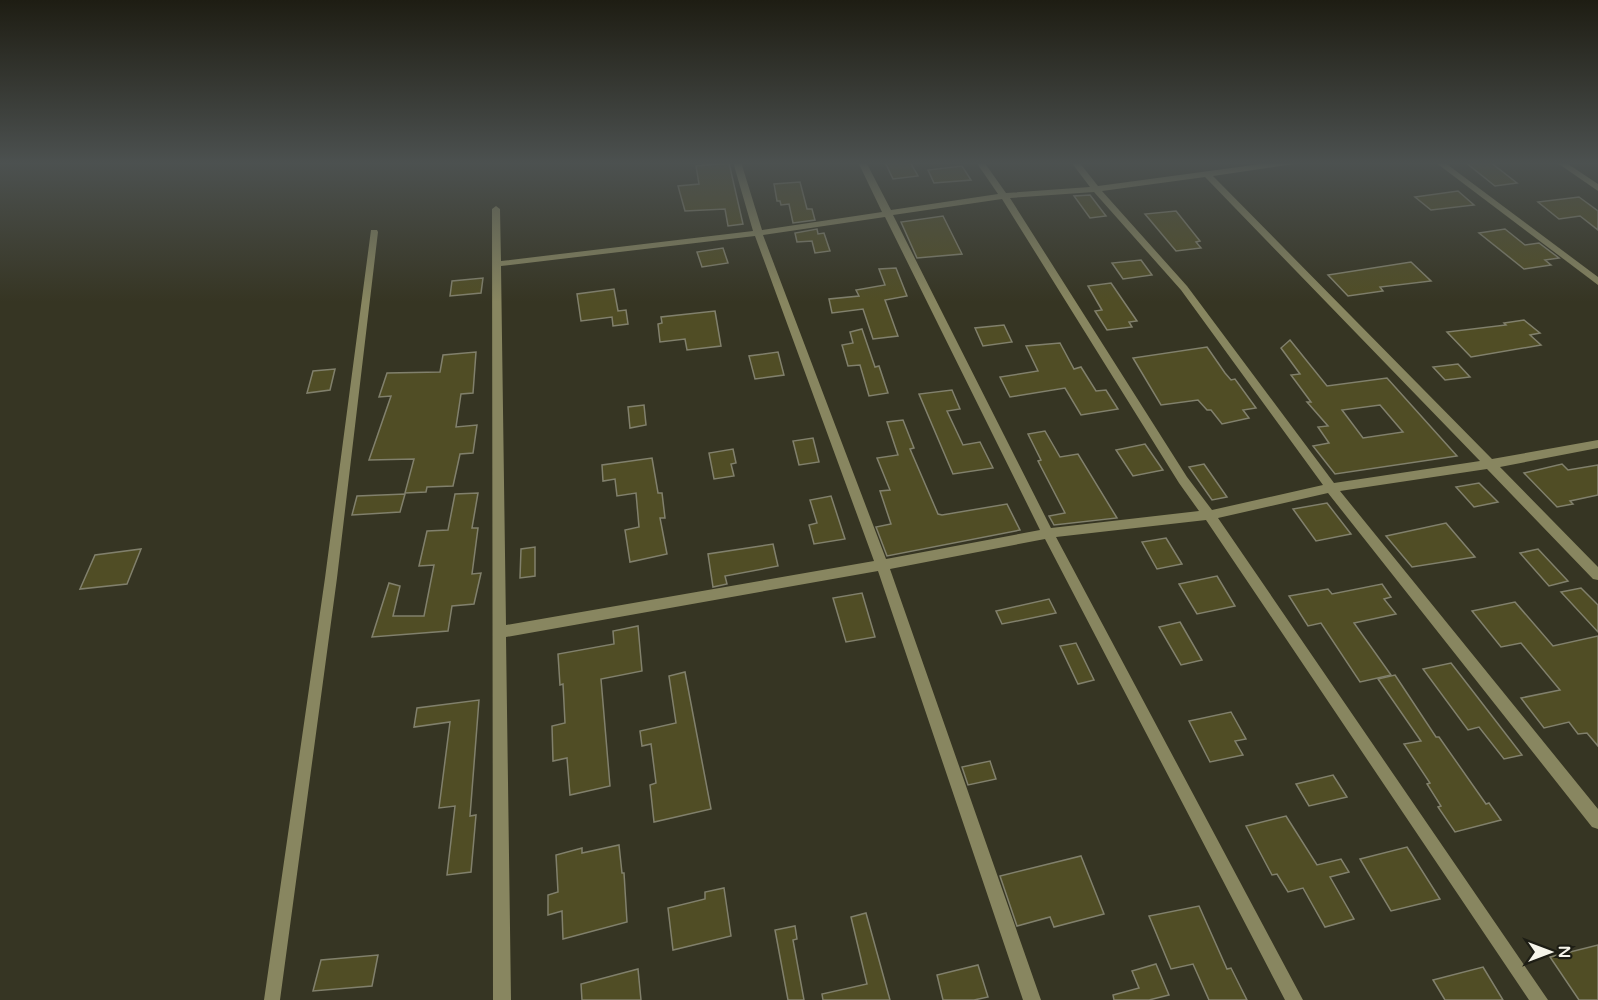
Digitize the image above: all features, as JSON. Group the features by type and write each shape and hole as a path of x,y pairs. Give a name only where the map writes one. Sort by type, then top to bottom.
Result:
{"street":[{"path":"496,209 502,1000"},
{"path":"751,209 882,565 1032,1000"},
{"path":"886,209 1048,533 1294,1000"},
{"path":"496,264 758,233 918,209"},
{"path":"1012,209 1183,480 1539,1000"},
{"path":"1113,209 1184,288 1331,488 1598,821"},
{"path":"1241,209 1598,575"},
{"path":"1501,209 1598,282"},
{"path":"499,632 882,565 1048,533 1209,515 1331,488 1490,464 1598,444"}],"lane":[{"path":"272,1000 331,578 374,232"}],"building":[{"path":"684,209 739,209 743,224 728,226 725,209 685,211"},
{"path":"790,209 812,209 815,220 793,223"},
{"path":"1083,209 1100,209 1106,216 1090,218"},
{"path":"1546,209 1595,209 1598,211 1598,230 1580,216 1559,219"},
{"path":"1176,211 1200,241 1196,242 1201,248 1176,251 1145,214"},
{"path":"943,216 962,254 917,258 901,222"},
{"path":"817,229 818,234 824,233 830,251 815,253 812,241 797,242 795,233"},
{"path":"1505,229 1525,245 1539,243 1559,258 1545,260 1551,265 1524,269 1479,233"},
{"path":"723,248 728,263 702,267 697,252"},
{"path":"1141,260 1152,275 1123,279 1112,263"},
{"path":"1411,262 1431,281 1380,287 1383,291 1348,296 1328,275"},
{"path":"896,268 907,296 885,300 898,336 873,339 863,309 832,313 829,299 859,296 856,290 885,285 879,269"},
{"path":"483,278 481,293 450,296 452,281"},
{"path":"1111,283 1137,321 1129,322 1132,327 1107,330 1095,311 1102,310 1088,286"},
{"path":"614,289 618,311 626,310 628,324 613,326 612,317 581,321 577,294"},
{"path":"715,311 721,346 687,350 685,339 660,342 658,324 662,323 661,317"},
{"path":"1524,320 1540,333 1530,335 1541,345 1471,357 1447,332 1506,325 1504,323"},
{"path":"1004,325 1012,342 983,346 975,328"},
{"path":"862,329 875,367 879,366 888,393 869,396 860,365 848,366 842,345 853,343 850,332"},
{"path":"1290,340 1327,386 1387,378 1457,456 1335,474 1313,446 1329,443 1318,427 1328,426 1307,402 1311,402 1291,375 1300,374 1281,348","holes":["1380,405 1403,432 1363,438 1342,410"]},
{"path":"1060,343 1074,369 1081,367 1096,391 1106,390 1118,409 1081,415 1065,388 1010,397 1000,377 1038,371 1026,346"},
{"path":"1207,347 1225,373 1231,380 1235,379 1256,408 1243,410 1249,418 1222,424 1211,410 1207,410 1198,400 1161,405 1133,358"},
{"path":"476,352 473,393 461,394 456,427 477,425 473,453 460,454 453,486 427,487 426,492 405,493 414,459 369,460 391,396 379,397 387,373 440,372 443,355"},
{"path":"778,352 784,375 755,379 749,356"},
{"path":"1458,364 1470,377 1445,380 1433,367"},
{"path":"335,369 330,390 307,393 313,371"},
{"path":"952,390 960,409 947,411 963,445 980,442 993,468 953,474 919,394"},
{"path":"644,405 646,425 630,428 628,407"},
{"path":"903,420 914,448 910,449 938,514 1007,504 1020,530 887,556 876,527 891,524 880,491 890,490 877,458 898,455 887,422"},
{"path":"1045,431 1060,457 1078,454 1117,518 1054,525 1049,516 1065,513 1038,461 1041,460 1028,434"},
{"path":"813,438 819,462 799,465 793,441"},
{"path":"1145,444 1163,470 1133,476 1116,450"},
{"path":"733,449 736,463 731,464 734,476 714,479 709,453"},
{"path":"652,458 658,493 662,493 665,518 660,518 667,554 630,562 625,530 639,527 636,493 617,496 615,479 603,481 602,465"},
{"path":"1204,464 1227,497 1212,500 1189,467"},
{"path":"1562,464 1568,470 1598,465 1598,495 1570,501 1573,504 1557,507 1524,473"},
{"path":"1479,483 1498,502 1474,507 1456,487"},
{"path":"478,493 472,528 478,528 472,574 481,573 474,604 452,606 448,631 372,637 389,583 400,586 393,616 424,616 434,565 419,566 427,531 448,530 455,494"},
{"path":"405,494 400,512 352,515 357,496"},
{"path":"831,496 845,539 814,544 809,525 817,523 810,500"},
{"path":"1327,503 1351,534 1316,541 1293,509"},
{"path":"1446,523 1475,557 1412,567 1386,536"},
{"path":"1166,538 1182,564 1157,569 1142,542"},
{"path":"773,544 778,566 725,576 727,584 713,587 708,554"},
{"path":"535,547 535,576 520,578 521,549"},
{"path":"141,549 127,584 80,589 95,555"},
{"path":"1538,549 1568,581 1549,586 1520,553"},
{"path":"1217,576 1235,606 1197,614 1179,584"},
{"path":"1382,584 1391,597 1384,599 1396,614 1354,623 1391,675 1360,682 1321,623 1308,626 1289,596 1328,589 1332,594"},
{"path":"1581,588 1598,605 1598,632 1561,592"},
{"path":"862,593 875,637 846,642 833,598"},
{"path":"1049,599 1056,613 1002,624 996,611"},
{"path":"1515,602 1553,646 1598,636 1598,746 1587,733 1578,734 1569,722 1544,728 1521,698 1560,690 1521,643 1501,647 1472,611"},
{"path":"1180,622 1202,660 1181,665 1159,627"},
{"path":"638,626 642,671 601,679 610,786 570,795 567,758 553,761 552,726 565,723 563,684 560,685 558,654 614,644 613,631"},
{"path":"1076,643 1094,680 1078,684 1060,646"},
{"path":"1451,663 1522,755 1504,759 1479,727 1468,730 1423,669"},
{"path":"685,672 711,809 654,822 650,785 656,783 651,744 642,746 640,731 676,723 669,676"},
{"path":"1395,675 1436,737 1439,737 1486,804 1489,803 1501,820 1455,832 1438,807 1441,806 1427,784 1430,783 1404,744 1421,741 1378,679"},
{"path":"479,700 470,816 476,815 471,872 447,875 455,806 439,808 450,722 414,727 417,708"},
{"path":"1231,712 1246,739 1235,741 1243,755 1210,762 1189,721"},
{"path":"990,761 996,779 968,785 962,767"},
{"path":"1333,775 1347,797 1309,806 1296,784"},
{"path":"1286,816 1317,865 1341,859 1349,872 1330,877 1354,919 1325,927 1303,888 1288,892 1277,874 1272,875 1246,826"},
{"path":"619,845 622,873 624,873 627,922 563,939 562,911 548,915 548,895 558,892 556,855 582,848 582,853"},
{"path":"1407,847 1440,899 1391,911 1360,859"},
{"path":"1081,856 1104,914 1054,927 1050,917 1017,926 1000,876"},
{"path":"724,888 731,936 673,950 668,908 705,899 705,892"},
{"path":"1199,906 1227,969 1231,968 1247,1000 1209,1000 1193,964 1171,969 1149,916"},
{"path":"866,913 890,1000 823,1000 822,994 867,984 851,917"},
{"path":"795,926 797,939 793,940 804,1000 788,1000 775,930"},
{"path":"1598,945 1598,1000 1579,1000 1550,957"},
{"path":"378,955 372,986 313,991 321,960"},
{"path":"1156,964 1169,995 1149,1000 1114,1000 1113,995 1139,988 1132,971"},
{"path":"978,965 988,997 974,1000 943,1000 937,975"},
{"path":"1483,967 1503,1000 1445,1000 1433,980"},
{"path":"638,969 641,1000 582,1000 581,984"}]}
